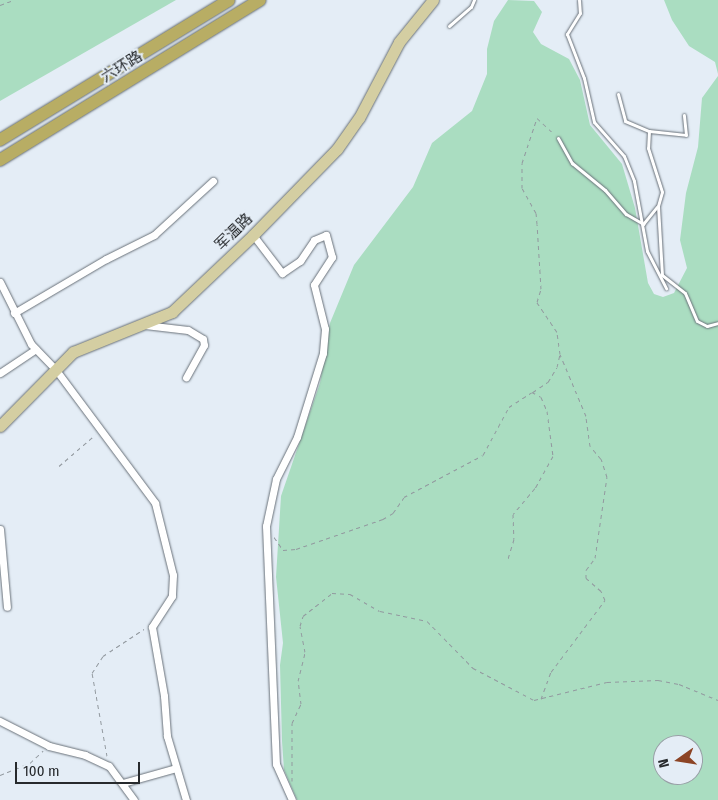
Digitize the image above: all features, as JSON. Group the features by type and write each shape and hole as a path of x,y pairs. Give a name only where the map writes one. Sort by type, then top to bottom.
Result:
{"highway":[{"name":"六环路","path":"0,140 229,0"},
{"name":"六环路","path":"0,160 260,0"}],"main road":[{"name":"军温路","path":"0,426 73,352 145,325 172,312 253,235 337,149 359,118 400,42 433,0"}],"street":[{"path":"14,313 106,259 154,235 213,182"},
{"path":"253,235 282,274 300,261 314,240 326,235 332,257 314,285 325,329 323,353 297,438 276,479 266,526 276,764 291,798"},
{"path":"0,282 14,313 36,349 56,370 155,503 163,528 173,575 172,596 152,627 164,696 167,736 186,800"},
{"path":"145,325 188,330 203,339 204,345 186,377"},
{"path":"0,373 36,349"},
{"path":"0,528 7,607"},
{"path":"0,721 49,746 85,755 108,766 123,783 134,800"},
{"path":"123,783 176,768"}],"lane":[{"path":"448,26 471,7 474,0"},
{"path":"579,0 580,13 567,34 584,78 594,122 624,156 634,181 647,251 666,288"},
{"path":"618,94 625,121 649,131 686,135 684,115"},
{"path":"649,131 648,148 662,192 658,206 662,274 685,293 697,321 707,326 718,323"},
{"path":"558,138 572,163 605,190 626,214 643,224"},
{"path":"643,224 658,206"}],"path":[{"path":"0,5 14,0"},
{"path":"541,699 551,672 605,600 601,591 586,578 586,570 595,558 607,477 601,459 590,446 586,416 575,396 560,354 557,332 537,302 541,289 536,213 522,188 521,176 527,142 537,118 558,138"},
{"path":"266,526 283,550 314,545 347,530 393,514 404,497 483,455 509,407 548,382 557,367 560,354"},
{"path":"508,559 514,539 513,514 535,488 553,456 547,411 541,397 532,392"},
{"path":"59,466 102,430"},
{"path":"291,798 294,746 292,724 301,704 298,681 306,652 300,626 303,616 332,594 350,594 380,611 427,621 474,668 534,700 607,682 658,680 679,684 718,700"},
{"path":"108,766 92,673 103,656 141,629 152,627"},
{"path":"0,775 30,763 49,746"}],"green space":[{"path":"0,0 176,0 0,101"},
{"path":"508,0 534,1 542,12 533,32 541,44 569,59 580,80 590,125 622,164 635,208 648,283 654,294 663,297 674,293 687,268 680,240 686,193 698,147 702,98 718,76 718,800 297,800 284,770 280,665 283,643 276,577 281,496 320,383 330,323 354,265 413,187 432,143 472,111 487,74 487,49 494,21"},
{"path":"664,0 718,0 718,74 715,62 689,46 672,20"}]}
